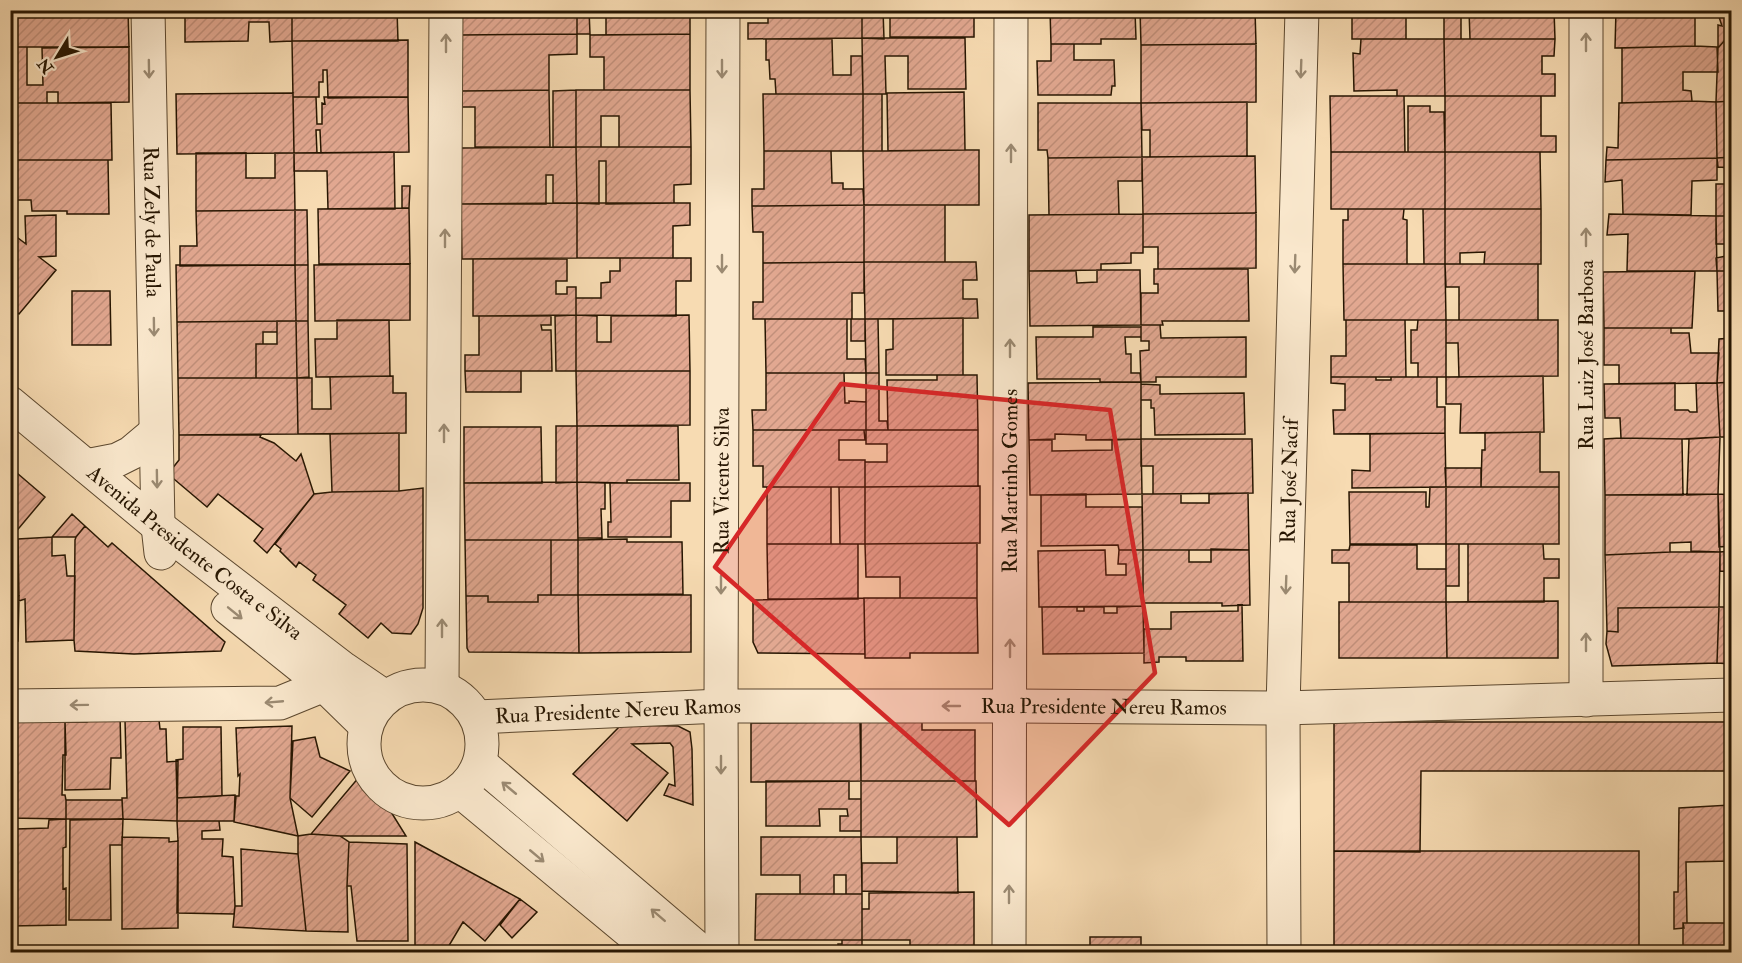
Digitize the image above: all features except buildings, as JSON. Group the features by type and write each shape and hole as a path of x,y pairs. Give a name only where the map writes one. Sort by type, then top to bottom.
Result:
{"street":[{"name":"Rua Zely de Paula","path":"148,10 160,539"},
{"path":"442,686 446,10"},
{"name":"Rua Vicente Silva","path":"722,952 723,10"},
{"name":"Rua Martinho Gomes","path":"1009,952 1011,10"},
{"name":"Rua José Nacif","path":"1284,952 1283,708 1302,10"},
{"name":"Rua Luiz José Barbosa","path":"1586,10 1586,700"},
{"name":"Avenida Presidente Costa e Silva","path":"10,403 86,466 160,539"},
{"name":"Avenida Presidente Costa e Silva","path":"10,431 160,539 334,677 385,697"},
{"path":"86,466 117,460 131,453 156,432"},
{"path":"10,706 280,703 334,677"},
{"name":"Avenida Presidente Costa e Silva","path":"334,677 366,726"},
{"path":"422,683 442,686 463,699 477,717 483,740 480,763 472,779 460,791 441,801 420,803 399,798 381,786 369,768 363,747 366,726 373,710 385,697 402,687 422,683"},
{"name":"Rua Presidente Nereu Ramos","path":"477,717 721,706 1283,708 1731,695"},
{"path":"480,763 702,952"},
{"path":"460,791 654,952"}],"highlighted area":[{"path":"841,384 1110,410 1155,673 1009,825 715,567"}]}
